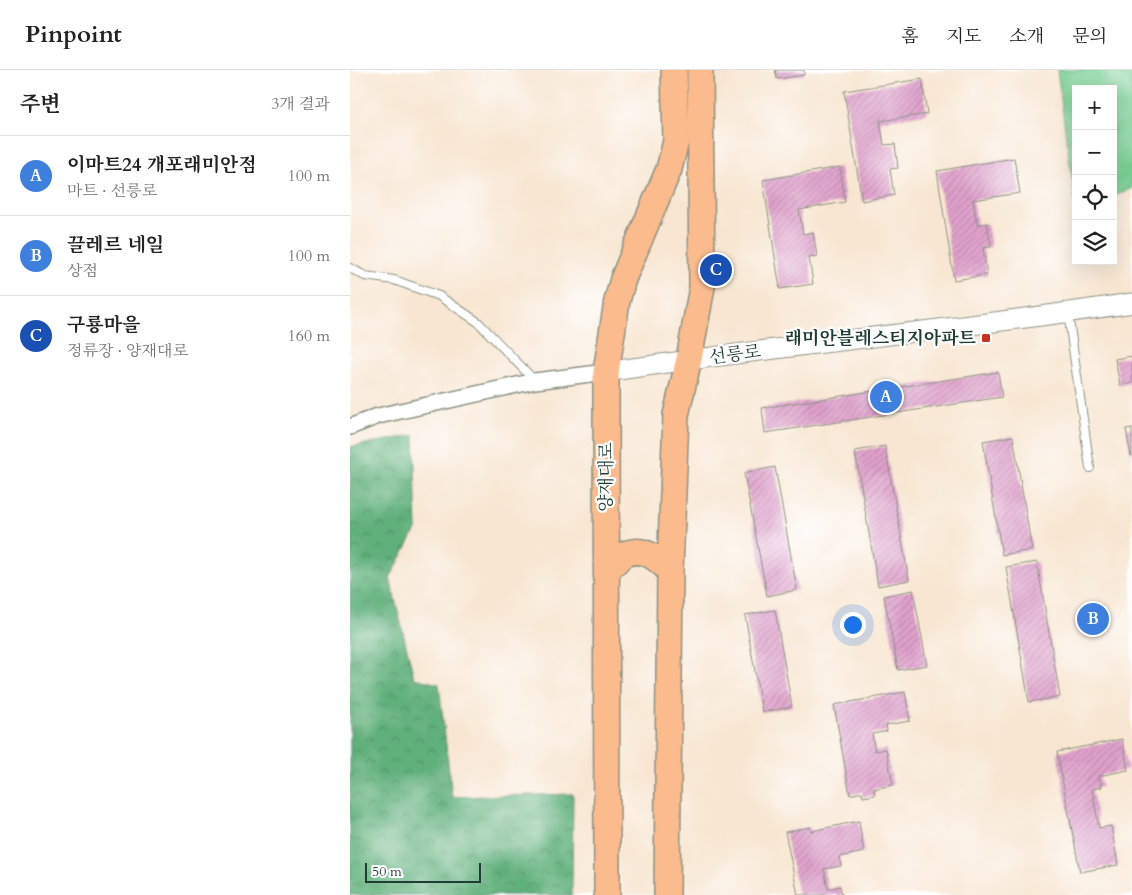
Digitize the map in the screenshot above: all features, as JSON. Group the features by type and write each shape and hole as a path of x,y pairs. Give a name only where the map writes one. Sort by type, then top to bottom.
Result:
{"main road":[{"name":"양재대로","path":"607,895 606,372 617,301 623,279 668,170 676,140 674,70"},
{"path":"667,895 670,571 676,416 702,287 700,70"},
{"path":"607,570 625,554 641,552 656,557 670,571"}],"street":[{"name":"선릉로","path":"606,372 689,359 1068,313 1132,303"},
{"path":"350,427 378,416 535,381 606,372"}],"lane":[{"path":"350,268 365,276 394,280 439,296 478,322 535,381"},
{"path":"1068,313 1090,468"}],"green space":[{"path":"1057,70 1132,70 1132,188 1117,194 1117,85 1072,85 1072,179"},
{"path":"414,435 417,528 390,578 414,678 439,684 452,797 573,794 572,895 350,895 350,447"}],"building":[{"path":"775,70 804,70 804,75 777,79"},
{"path":"922,79 927,114 880,121 884,145 895,144 898,168 890,169 894,195 862,201 844,91"},
{"path":"1014,158 1020,193 973,200 977,225 987,223 991,247 983,248 987,275 954,280 937,171"},
{"path":"840,167 845,202 799,210 803,234 813,232 817,256 809,257 813,284 780,289 763,180"},
{"path":"1132,356 1132,383 1120,385 1115,359"},
{"path":"998,372 1002,397 765,433 762,408"},
{"path":"1132,428 1132,456 1131,456 1126,429"},
{"path":"1013,436 1032,550 1002,555 983,441"},
{"path":"885,446 909,580 878,586 855,451"},
{"path":"775,467 797,590 767,596 744,473"},
{"path":"1037,562 1060,697 1029,702 1006,567"},
{"path":"913,590 927,665 898,670 884,596"},
{"path":"775,610 792,707 762,712 745,615"},
{"path":"905,692 910,721 886,725 887,731 872,734 875,751 886,749 893,785 874,789 875,795 863,797 862,792 850,795 834,705"},
{"path":"1122,739 1128,770 1099,776 1102,787 1092,789 1099,828 1111,826 1118,865 1080,872 1057,752"},
{"path":"859,821 864,852 839,857 841,866 824,869 828,889 840,886 842,895 798,895 785,832 810,827 811,831"}],"place":[{"name":"구룡마을","path":"716,270"},
{"name":"래미안블레스티지아파트","path":"986,338"},
{"name":"이마트24 개포래미안점","path":"886,397"},
{"name":"끌레르 네일","path":"1093,619"}]}
